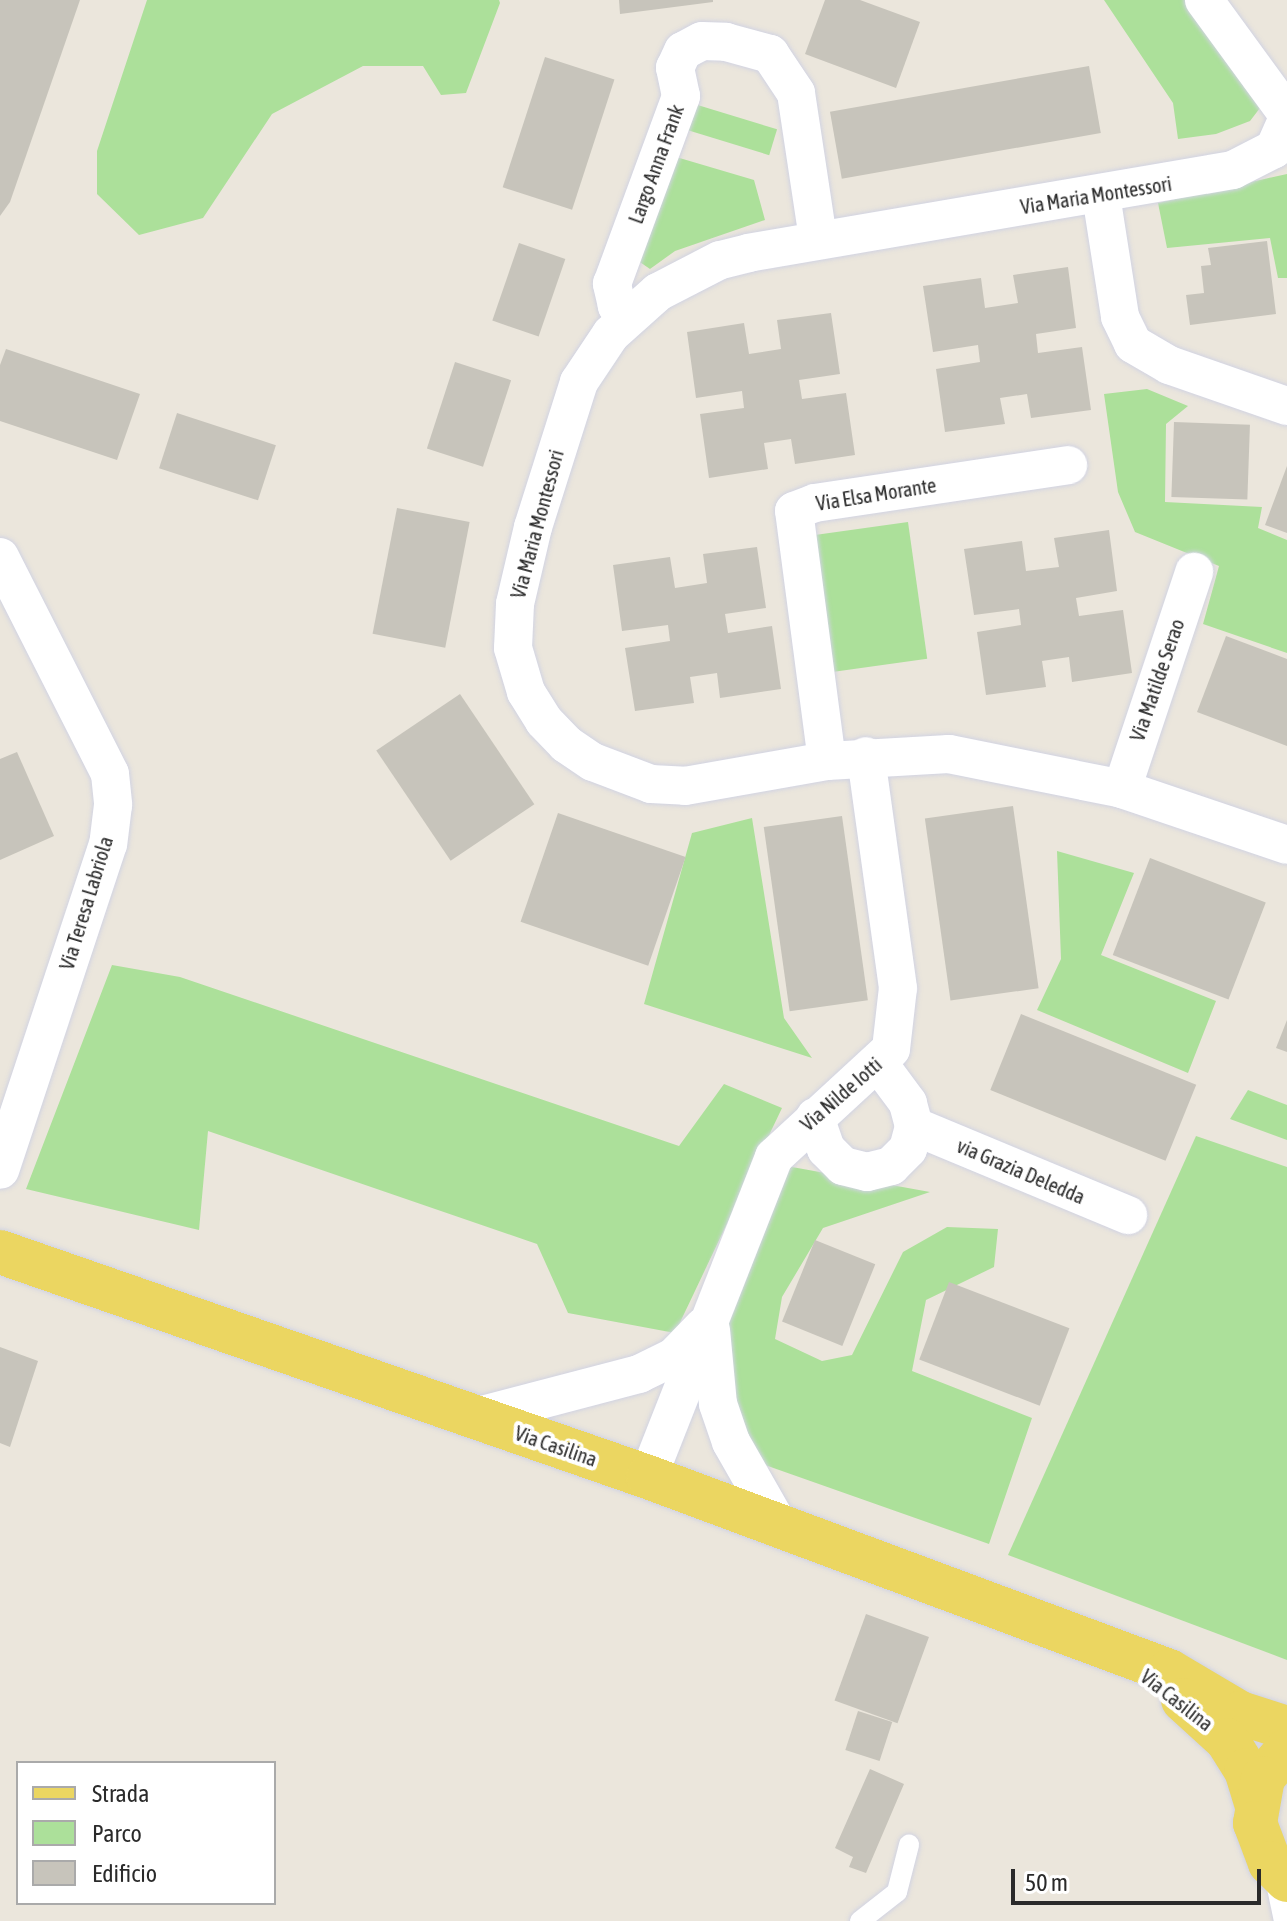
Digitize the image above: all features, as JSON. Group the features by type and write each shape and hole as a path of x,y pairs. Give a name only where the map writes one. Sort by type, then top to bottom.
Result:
{"main road":[{"name":"Via Casilina","path":"0,1252 648,1477 1169,1671 1240,1713 1287,1728"},
{"name":"Via Casilina","path":"1109,1649 1196,1710 1227,1740 1246,1770 1256,1802 1260,1844 1279,1872"},
{"path":"1256,1802 1263,1778 1287,1750"}],"street":[{"path":"1204,0 1287,114"},
{"name":"Largo Anna Frank","path":"628,317 617,306 612,284 681,96 675,68 683,51 702,41 770,54 796,93 818,239"},
{"name":"Via Maria Montessori","path":"1287,120 1280,141 1262,159 1233,170 1101,195 818,239 720,260 658,292 628,317 594,356 569,407 515,604 516,670 544,721 566,744 593,762 651,784 713,783 866,756 925,753 991,759 1122,789 1287,845"},
{"path":"1101,195 1120,317 1133,344 1169,365 1287,406"},
{"name":"Via Elsa Morante","path":"827,761 794,511 815,503 1068,465"},
{"name":"Via Teresa Labriola","path":"0,557 110,774 113,805 108,844 10,1107 0,1170"},
{"name":"Via Matilde Serao","path":"1122,789 1194,572"},
{"name":"Via Nilde Iotti","path":"648,1477 774,1157 815,1117 879,1064 891,1049 899,1008 866,756"},
{"path":"815,1117 826,1149 843,1166 867,1172 891,1166 908,1149 914,1126 908,1103 879,1064"},
{"name":"via Grazia Deledda","path":"914,1126 1128,1215"},
{"path":"475,1417 639,1374 674,1357 711,1320"},
{"path":"711,1320 712,1370 722,1417 731,1442 779,1526"}],"lane":[{"path":"860,1921 897,1892 909,1845"},
{"path":"1279,1872 1284,1921"}],"green space":[{"path":"147,0 499,0 500,3 466,93 441,95 423,66 363,66 272,114 203,218 139,235 97,194 97,151"},
{"path":"1104,0 1203,0 1260,108 1250,121 1216,134 1178,139 1173,103"},
{"path":"691,103 777,129 769,155 683,129"},
{"path":"666,154 754,180 765,220 675,251 650,269 631,256"},
{"path":"1287,174 1287,278 1278,278 1270,238 1167,248 1158,203"},
{"path":"1147,389 1188,406 1166,424 1165,502 1262,507 1258,528 1287,540 1287,653 1203,624 1219,566 1135,532 1118,492 1104,394"},
{"path":"908,522 927,659 825,673 806,536"},
{"path":"752,818 784,1018 812,1058 644,1004 692,833"},
{"path":"1057,851 1134,873 1101,955 1216,1001 1188,1073 1037,1010 1061,959"},
{"path":"112,965 180,977 679,1146 724,1084 782,1108 675,1333 568,1313 537,1244 208,1131 199,1230 26,1189"},
{"path":"1248,1090 1287,1105 1287,1140 1230,1119"},
{"path":"1196,1136 1287,1167 1287,1660 1008,1555"},
{"path":"781,1165 930,1192 823,1228 782,1297 775,1339 822,1361 852,1355 903,1252 947,1227 998,1229 994,1267 926,1300 912,1371 1032,1418 989,1544 765,1465 739,1423 726,1352 729,1289"}],"building":[{"path":"0,0 80,0 10,202 0,216"},
{"path":"619,0 713,0 713,2 620,14"},
{"path":"825,0 860,0 920,22 896,88 805,54"},
{"path":"545,57 614,80 572,210 503,187"},
{"path":"1089,66 1101,133 842,179 830,112"},
{"path":"1267,241 1276,314 1190,325 1186,295 1204,293 1201,266 1211,265 1208,248"},
{"path":"519,243 565,259 539,336 492,321"},
{"path":"1068,267 1076,328 1036,334 1038,353 1082,347 1091,410 1031,418 1027,394 1000,398 1005,424 945,432 936,369 980,362 978,345 933,352 923,286 981,278 985,308 1018,303 1013,275"},
{"path":"831,313 840,374 799,380 802,399 846,393 855,455 795,464 791,439 764,443 768,469 709,478 700,414 744,408 742,391 696,398 687,332 744,323 749,354 781,349 777,320"},
{"path":"6,349 140,394 117,460 0,421 0,365"},
{"path":"455,362 511,380 483,467 427,449"},
{"path":"177,413 276,445 258,500 159,468"},
{"path":"1174,422 1250,425 1247,500 1171,497"},
{"path":"1287,466 1287,533 1265,525"},
{"path":"397,508 470,522 445,648 373,634"},
{"path":"1109,530 1117,591 1076,598 1079,616 1123,610 1132,673 1072,682 1069,657 1042,661 1046,687 986,695 977,632 1021,625 1019,609 974,615 964,549 1022,541 1026,571 1059,567 1054,538"},
{"path":"757,547 766,608 725,614 728,633 772,626 781,689 720,698 717,673 690,677 694,703 635,711 625,648 670,641 668,625 622,631 613,565 670,557 675,588 707,583 703,554"},
{"path":"1226,636 1287,659 1287,746 1197,712"},
{"path":"460,694 534,804 451,861 376,750"},
{"path":"17,752 54,836 0,860 0,759"},
{"path":"1013,806 1039,988 950,1001 925,818"},
{"path":"558,813 686,857 648,966 521,922"},
{"path":"842,816 868,1000 790,1011 764,827"},
{"path":"1150,858 1266,902 1228,1000 1113,955"},
{"path":"1021,1014 1196,1085 1166,1161 990,1090"},
{"path":"1287,1020 1287,1052 1276,1048"},
{"path":"815,1240 875,1264 842,1346 782,1322"},
{"path":"949,1282 1069,1328 1040,1406 919,1359"},
{"path":"0,1347 38,1361 10,1447 0,1443"},
{"path":"866,1614 929,1637 897,1723 835,1700"},
{"path":"858,1711 892,1722 880,1761 845,1750"},
{"path":"870,1769 904,1784 866,1873 849,1867 853,1857 835,1848"}]}
